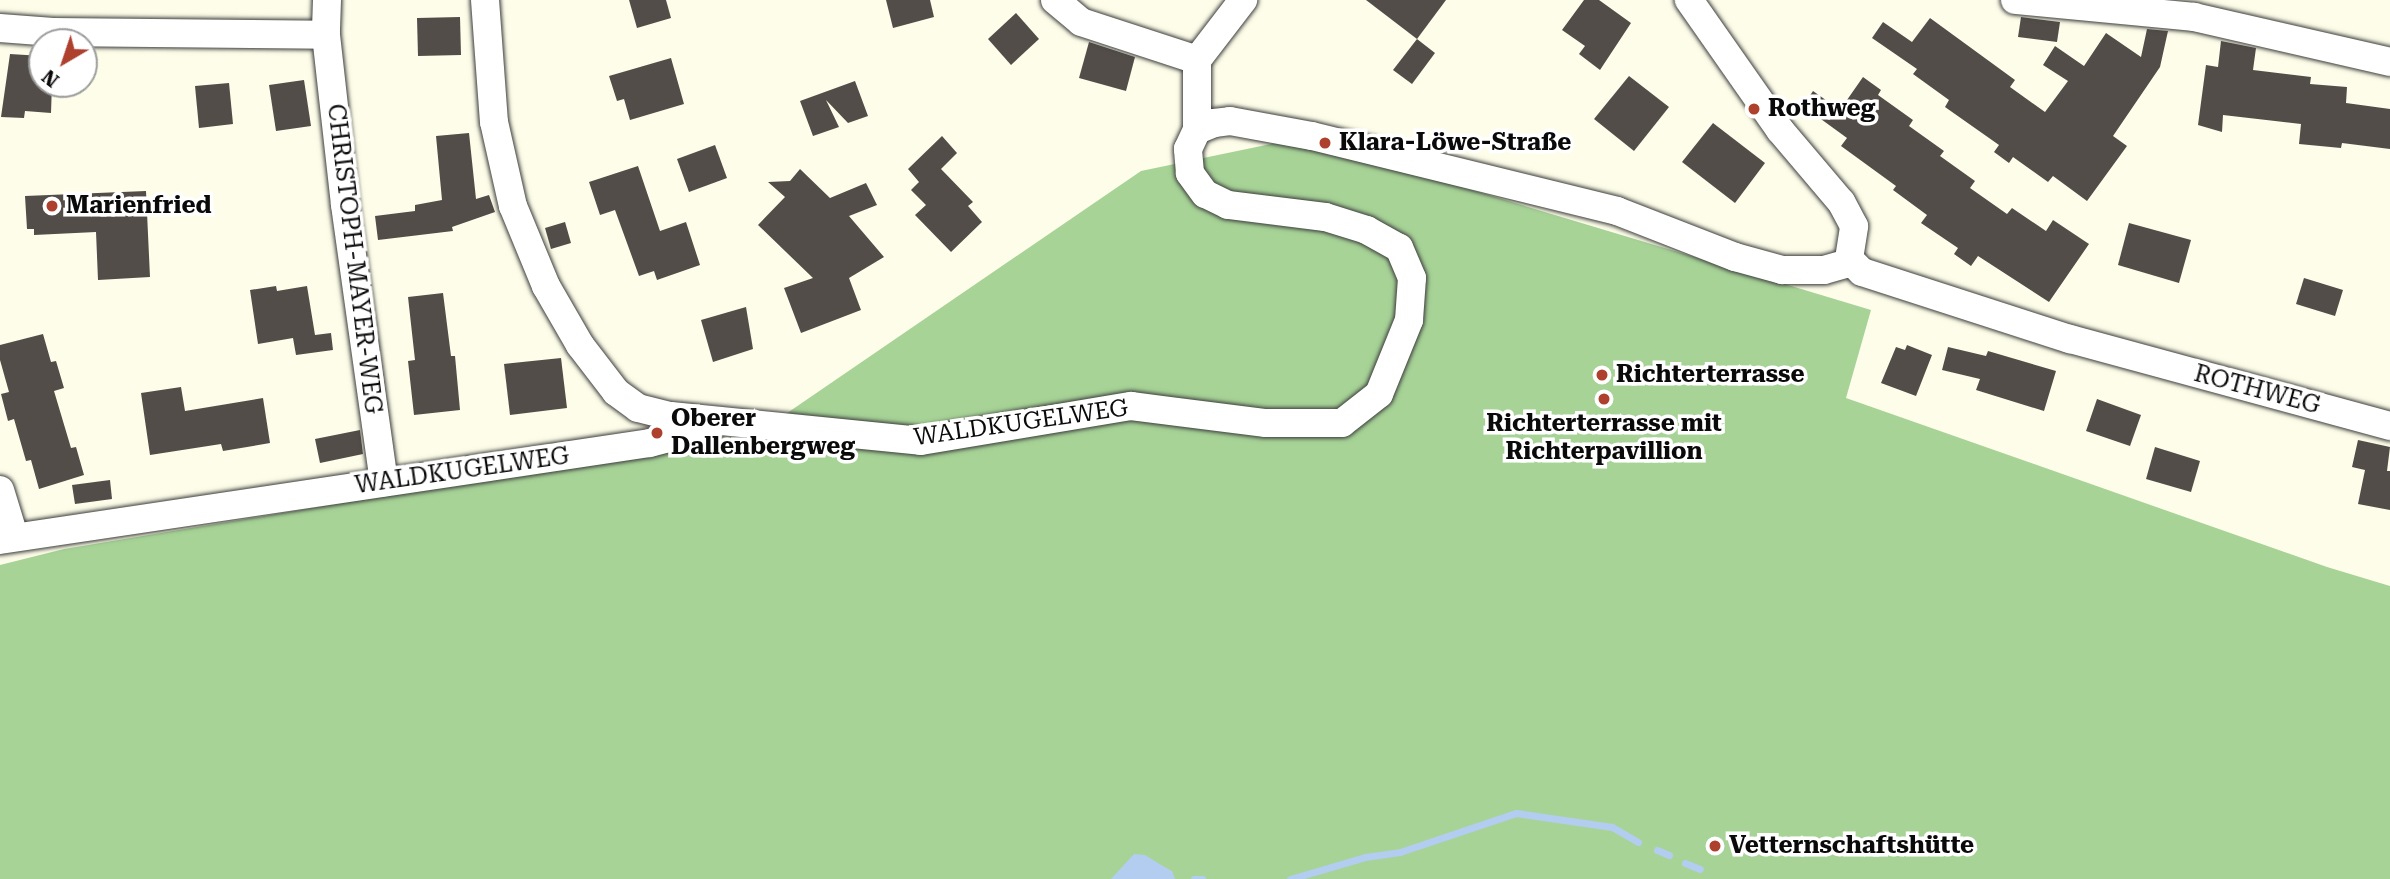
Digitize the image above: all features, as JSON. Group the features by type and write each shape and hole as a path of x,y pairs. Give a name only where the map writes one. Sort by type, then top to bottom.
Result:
{"street":[{"name":"CHRISTOPH-MAYER-WEG","path":"327,0 326,35 345,205 384,482"},
{"path":"485,0 494,122 513,205 546,286 580,345 616,392 638,408 671,416 731,421"},
{"path":"1055,0 1082,22 1197,60"},
{"path":"1243,0 1197,60 1197,130 1230,121 1352,145 1528,192 1617,211 1735,257 1782,271 1824,270 1845,264 1849,259 1854,226 1841,202 1780,130 1689,0"},
{"path":"2024,0 2194,17 2390,62"},
{"path":"0,28 92,33 326,35"},
{"name":"WALDKUGELWEG","path":"7,538 154,519 650,443 731,421 921,441 1130,406 1266,423 1342,423 1379,394 1409,320 1412,278 1399,248 1367,230 1325,217 1228,205 1205,194 1189,173 1188,149 1197,130"},
{"name":"ROTHWEG","path":"1849,259 1862,272 2070,339 2390,426"},
{"path":"0,490 7,538"}],"green space":[{"path":"1299,138 1871,310 1846,398 2327,567 2390,586 2390,879 0,879 0,565 64,549 755,435 1141,171"}],"water":[{"path":"1134,854 1145,855 1172,871 1175,879 1111,879"}],"building":[{"path":"629,0 666,0 671,18 637,28"},
{"path":"886,0 930,0 934,17 893,28"},
{"path":"1366,0 1446,0 1417,39"},
{"path":"1584,0 1599,0 1631,23 1600,70 1579,54 1585,46 1562,30"},
{"path":"1016,13 1039,39 1011,65 988,39"},
{"path":"460,17 461,55 418,56 417,18"},
{"path":"2021,17 2060,22 2057,42 2018,37"},
{"path":"1930,18 2015,80 2010,87 2045,112 2068,81 2043,65 2055,46 2084,66 2106,33 2141,57 2147,29 2168,31 2160,67 2113,136 2127,146 2087,201 2053,176 2048,182 2013,157 2009,163 1994,152 1999,145 1945,107 1949,100 1913,74 1917,69 1872,38 1883,22 1912,42"},
{"path":"1417,39 1435,53 1412,84 1393,70"},
{"path":"2221,41 2256,48 2253,70 2311,77 2310,84 2347,87 2346,103 2390,109 2390,149 2342,143 2341,148 2299,144 2301,124 2223,115 2222,132 2198,125 2206,65 2218,67"},
{"path":"1089,42 1135,57 1126,91 1079,78"},
{"path":"10,54 28,55 28,98 52,98 51,113 25,111 24,118 1,117"},
{"path":"671,58 684,104 630,120 624,99 617,101 609,76"},
{"path":"1629,76 1669,107 1634,151 1594,119"},
{"path":"1863,77 1881,90 1878,95 1913,120 1909,126 1944,151 1940,156 1975,181 1970,188 2007,214 2012,208 2046,231 2053,220 2089,244 2049,302 1978,256 1971,266 1954,254 1958,248 1921,223 1927,215 1893,190 1896,186 1841,146 1847,138 1803,106 1813,91 1840,110"},
{"path":"304,80 311,126 276,131 269,85"},
{"path":"855,81 868,116 848,123 826,100 839,127 813,136 800,101"},
{"path":"229,83 233,124 199,128 195,86"},
{"path":"1713,123 1765,163 1735,203 1682,162"},
{"path":"469,133 476,199 489,195 495,212 452,227 453,231 378,240 375,216 415,211 415,205 442,200 436,136"},
{"path":"942,136 957,153 941,169 973,202 968,206 982,222 951,252 915,215 926,205 911,190 919,182 908,169"},
{"path":"715,145 727,178 689,192 677,159"},
{"path":"638,166 660,231 686,222 700,265 657,280 654,271 639,276 615,210 600,215 589,182"},
{"path":"800,169 830,198 866,183 877,205 849,216 884,257 849,278 861,310 801,333 784,288 813,278 758,225 785,197 768,182 790,181"},
{"path":"146,191 150,277 98,280 96,232 34,235 34,229 27,229 25,196"},
{"path":"565,222 571,243 551,249 545,228"},
{"path":"2129,223 2191,240 2179,283 2118,265"},
{"path":"2304,278 2343,290 2335,316 2296,304"},
{"path":"276,286 277,291 307,286 315,335 331,333 333,350 296,355 293,338 258,344 250,290"},
{"path":"443,293 451,356 455,356 460,410 414,415 408,361 415,360 408,297"},
{"path":"746,307 753,349 713,362 701,320"},
{"path":"43,334 51,362 56,361 64,388 54,391 71,448 76,447 84,475 39,489 31,460 26,461 14,419 8,421 1,394 9,392 0,360 0,345"},
{"path":"1907,345 1932,355 1916,396 1881,383 1896,347 1905,350"},
{"path":"1948,347 1986,356 1988,351 2056,371 2044,411 1976,390 1980,379 1942,370"},
{"path":"561,358 567,408 510,415 504,364"},
{"path":"181,387 185,411 263,398 270,443 223,451 221,444 150,455 141,393"},
{"path":"2097,399 2141,415 2130,446 2086,431"},
{"path":"360,430 363,454 320,463 315,439"},
{"path":"2358,440 2390,447 2387,471 2390,471 2390,510 2358,504 2365,470 2352,467"},
{"path":"2155,447 2200,461 2191,492 2146,479"},
{"path":"110,480 112,499 75,504 72,485"}],"waterway":[{"path":"1290,879 1365,857 1400,852 1516,813 1612,827 1638,842"},
{"path":"1657,850 1669,855"},
{"path":"1685,863 1700,869"},
{"path":"1194,879 1202,879"}],"place":[{"name":"Rothweg","path":"1754,109"},
{"name":"Klara-Löwe-Straße","path":"1325,143"},
{"name":"Marienfried","path":"52,206"},
{"name":"Richterterrasse","path":"1602,375"},
{"name":"Richterterrasse mit Richterpavillion","path":"1604,399"},
{"name":"Oberer Dallenbergweg","path":"657,433"},
{"name":"Vetternschaftshütte","path":"1715,846"}]}
